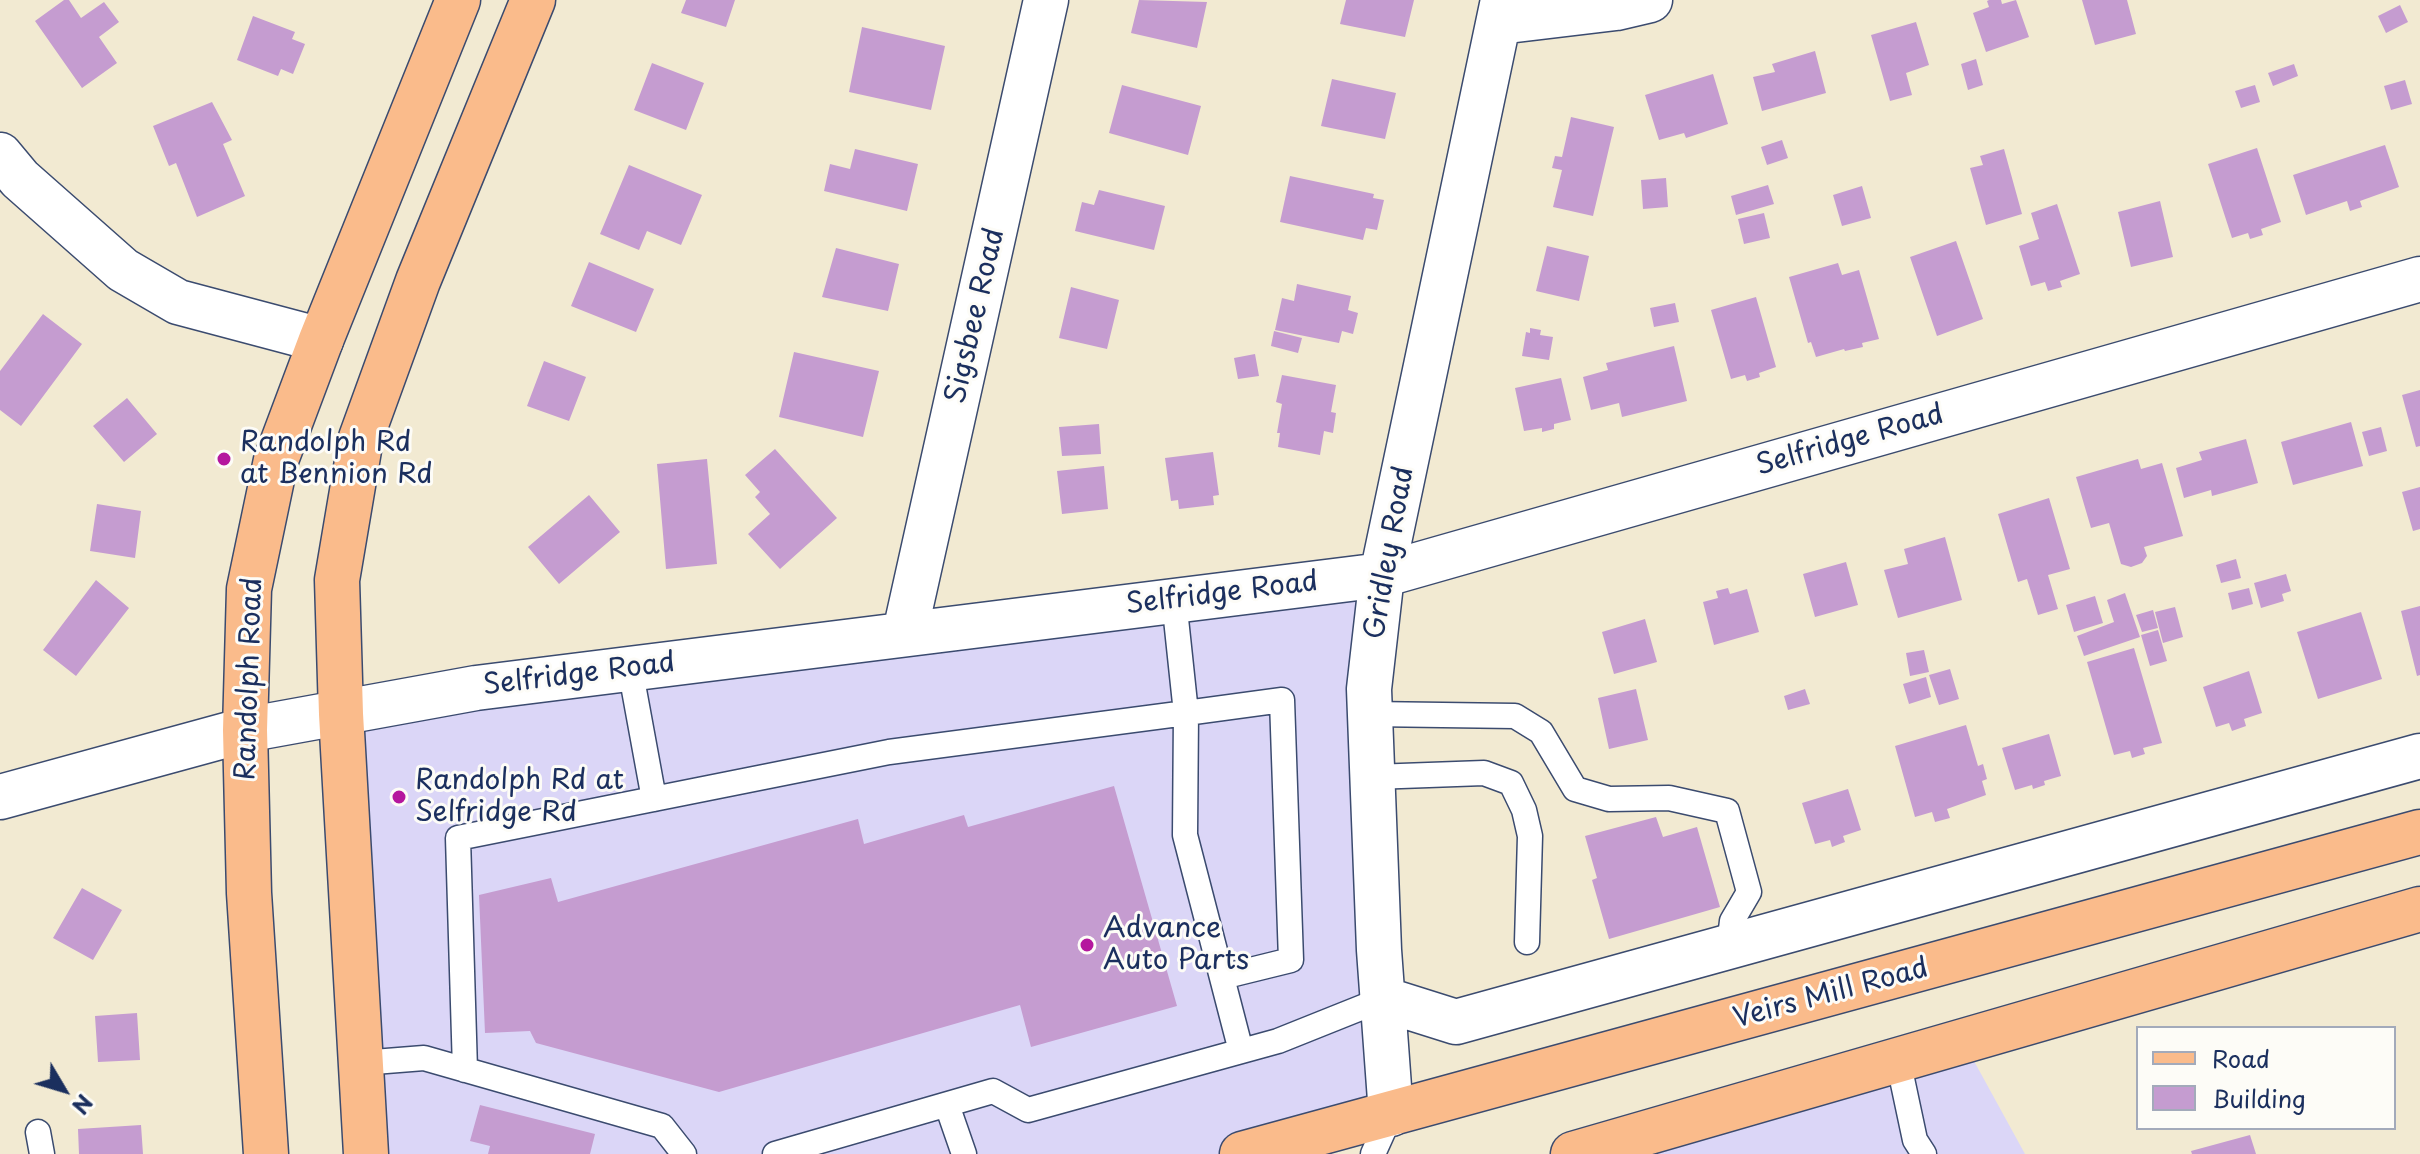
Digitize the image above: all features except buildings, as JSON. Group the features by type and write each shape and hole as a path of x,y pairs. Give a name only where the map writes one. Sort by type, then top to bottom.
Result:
{"main road":[{"name":"Randolph Road","path":"266,1154 249,893 245,730 249,589 276,460 458,0"},
{"path":"366,1154 341,714 337,580 361,438 418,281 533,0"},
{"name":"Veirs Mill Road","path":"1242,1154 1391,1134 2420,832"},
{"path":"1573,1154 2420,909"}],"street":[{"name":"Sigsbee Road","path":"905,632 1046,0"},
{"path":"1501,11 1616,8 1650,0"},
{"name":"Gridley Road","path":"1391,1134 1369,689 1382,575 1501,11"},
{"path":"0,155 20,179 123,270 178,302 321,340"},
{"name":"Selfridge Road","path":"0,797 245,730 476,688 905,632 1382,575 2420,279"},
{"path":"1383,999 1456,1022 2420,756"}],"lane":[{"path":"1174,600 1186,713 1185,835 1241,1051"},
{"path":"630,668 654,799"},
{"path":"465,1070 458,838 889,752 1282,700 1291,960 1222,977"},
{"path":"1370,714 1515,716 1541,732 1575,789 1609,799 1669,798 1727,811 1749,892 1732,921 1729,946"},
{"path":"1373,777 1484,773 1511,783 1524,810 1530,836 1527,942"},
{"path":"775,1154 993,1091 1028,1110 1278,1041 1383,999"},
{"path":"361,1063 424,1058 662,1126 684,1154"},
{"path":"1898,1060 1915,1140 1924,1154"},
{"path":"947,1105 964,1154"},
{"path":"1373,1154 1391,1134"}],"shaded area":[{"path":"1382,575 1391,1114 1242,1154 366,1154 341,714"},
{"path":"1963,1041 2025,1154 1573,1154"}],"place":[{"name":"Randolph Rd at Bennion Rd","path":"224,459"},
{"name":"Randolph Rd at Selfridge Rd","path":"399,797"},
{"name":"Advance Auto Parts","path":"1087,945"}]}
